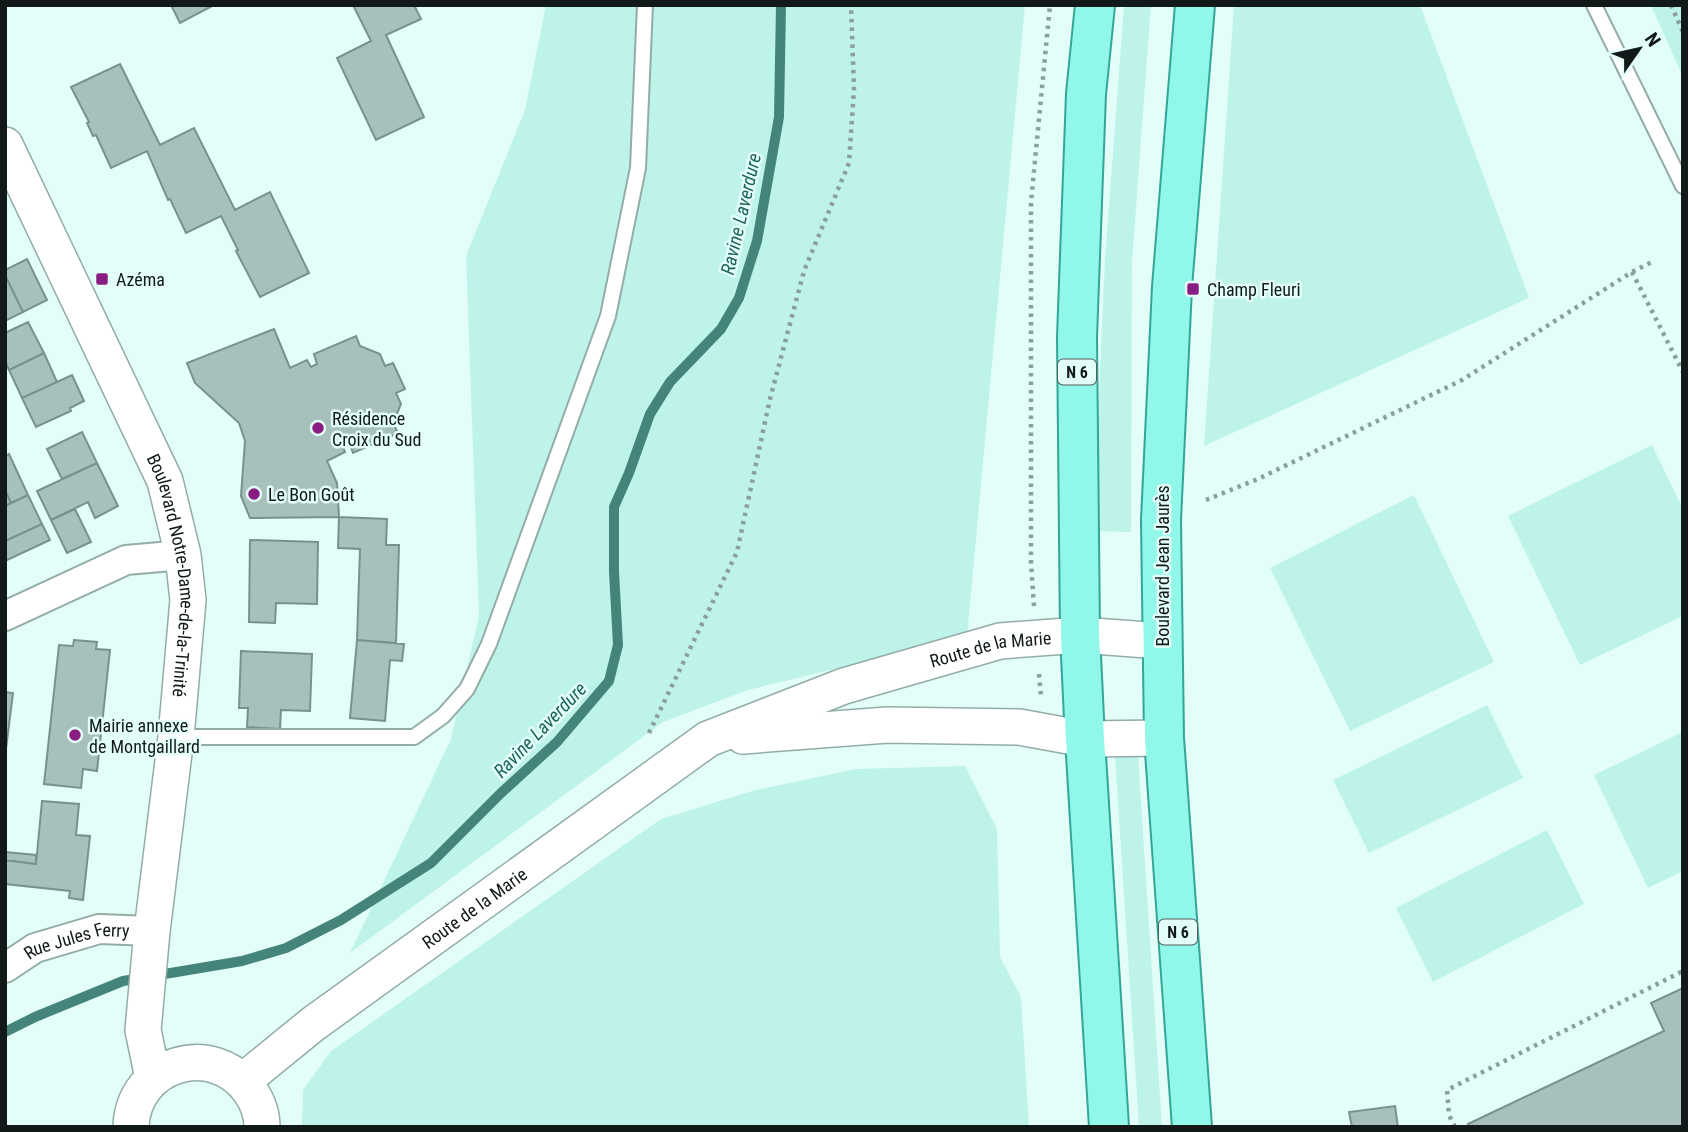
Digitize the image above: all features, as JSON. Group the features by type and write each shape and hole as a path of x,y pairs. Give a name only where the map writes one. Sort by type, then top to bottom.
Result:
{"main road":[{"name":"N 6","path":"1095,5 1086,94 1077,337 1080,635 1110,1127"},
{"name":"Boulevard Jean Jaurès","path":"1192,1127 1164,738 1161,520 1172,287 1195,5"}],"street":[{"name":"Boulevard Notre-Dame-de-la-Trinité","path":"10,168 165,481 183,555 188,600 176,737 145,994 143,1030 153,1078"},
{"path":"5,616 126,560 183,555"},
{"name":"Route de la Marie","path":"243,1081 313,1024 708,739 844,685 1000,641 1080,635 1161,641"},
{"path":"708,739 887,725 1019,727 1085,739 1164,738"},
{"name":"Rue Jules Ferry","path":"5,968 35,948 99,929 150,944"},
{"path":"131,1127 131,1115 139,1095 153,1078 169,1067 189,1062 208,1063 227,1069 243,1081 256,1099 261,1127"}],"lane":[{"path":"176,737 414,737 443,716 467,688 489,644 608,316 638,169 645,5"},
{"path":"1594,5 1683,186"}],"path":[{"path":"649,733 737,552 770,399 804,271 849,163 854,89 851,5"},
{"path":"1671,5 1683,32"},
{"path":"1206,500 1258,479 1462,380 1632,272 1654,261"},
{"path":"1632,272 1683,372"},
{"path":"1455,1127 1449,1115 1447,1090 1683,971"}],"green space":[{"path":"546,5 1025,5 967,637 748,690 663,722 350,953 451,739 479,616 466,256 525,110"},
{"path":"1124,5 1151,5 1132,262 1131,532 1093,531 1105,259"},
{"path":"1234,5 1420,5 1529,298 1204,446"},
{"path":"1651,5 1683,5 1683,77"},
{"path":"1652,445 1683,509 1683,616 1580,665 1508,516"},
{"path":"1414,495 1494,662 1350,731 1270,568"},
{"path":"1487,705 1523,778 1369,853 1333,780"},
{"path":"1683,732 1683,871 1648,888 1594,775"},
{"path":"1138,754 1162,1127 1139,1127 1115,756"},
{"path":"965,766 997,829 1000,957 1021,997 1029,1127 302,1127 303,1090 331,1051 661,819 756,790 856,769"},
{"path":"1547,830 1584,904 1433,982 1396,908"}],"building":[{"path":"171,5 214,5 180,23"},
{"path":"353,5 414,5 421,19 386,35 424,117 376,140 337,58 371,41"},
{"path":"120,64 160,145 194,128 235,210 270,192 309,273 260,297 221,216 186,233 147,151 111,168 71,87"},
{"path":"27,259 47,300 23,312 5,270"},
{"path":"5,275 23,312 5,321"},
{"path":"28,322 44,353 9,370 5,361 5,333"},
{"name":"Résidence Croix du Sud","path":"274,329 290,368 307,360 311,367 317,364 314,354 356,336 360,346 380,354 385,366 393,363 405,389 396,393 401,404 393,423 398,433 353,453 349,442 342,445 345,452 327,461 337,483 339,517 250,518 241,496 245,441 239,423 195,383 187,363"},
{"path":"44,353 57,382 22,398 9,370"},
{"path":"72,375 84,401 70,408 71,411 36,427 22,398"},
{"path":"82,432 97,463 62,479 47,449"},
{"path":"9,454 28,495 11,503 5,490 5,456"},
{"path":"97,463 118,506 95,518 88,502 51,520 37,491"},
{"path":"5,490 11,503 5,506"},
{"path":"28,495 42,524 5,541 5,506"},
{"path":"75,509 91,542 67,553 51,520"},
{"path":"339,517 387,519 386,545 399,545 396,643 357,640 360,549 338,548"},
{"path":"42,524 50,540 5,561 5,541"},
{"path":"250,540 318,542 317,604 276,603 275,623 249,622"},
{"name":"Mairie annexe de Montgaillard","path":"74,640 97,642 96,649 110,650 97,771 83,769 81,788 44,784 59,645 73,646"},
{"path":"357,640 404,644 402,661 390,660 385,721 350,718"},
{"path":"241,651 312,654 310,711 281,710 280,729 247,727 248,708 239,708"},
{"path":"5,692 13,693 5,757"},
{"path":"42,801 79,804 76,835 90,836 83,900 69,898 70,891 5,884 5,860 36,864"},
{"path":"5,852 36,855 36,864 5,860"},
{"path":"1683,988 1683,1127 1470,1127 1468,1124 1664,1031 1651,1003"},
{"path":"1395,1106 1398,1127 1352,1127 1349,1112"}],"waterway":[{"name":"Ravine Laverdure","path":"5,1032 123,981 242,961 286,948 341,920 431,863 557,742 609,681 618,645 614,507 650,414 670,382 721,329 739,298 757,241 779,117 781,5"}],"place":[{"name":"Azéma","path":"102,279"},
{"name":"Champ Fleuri","path":"1193,289"},
{"name":"Résidence Croix du Sud","path":"318,428"},
{"name":"Le Bon Goût","path":"254,494"},
{"name":"Mairie annexe de Montgaillard","path":"75,735"}]}
